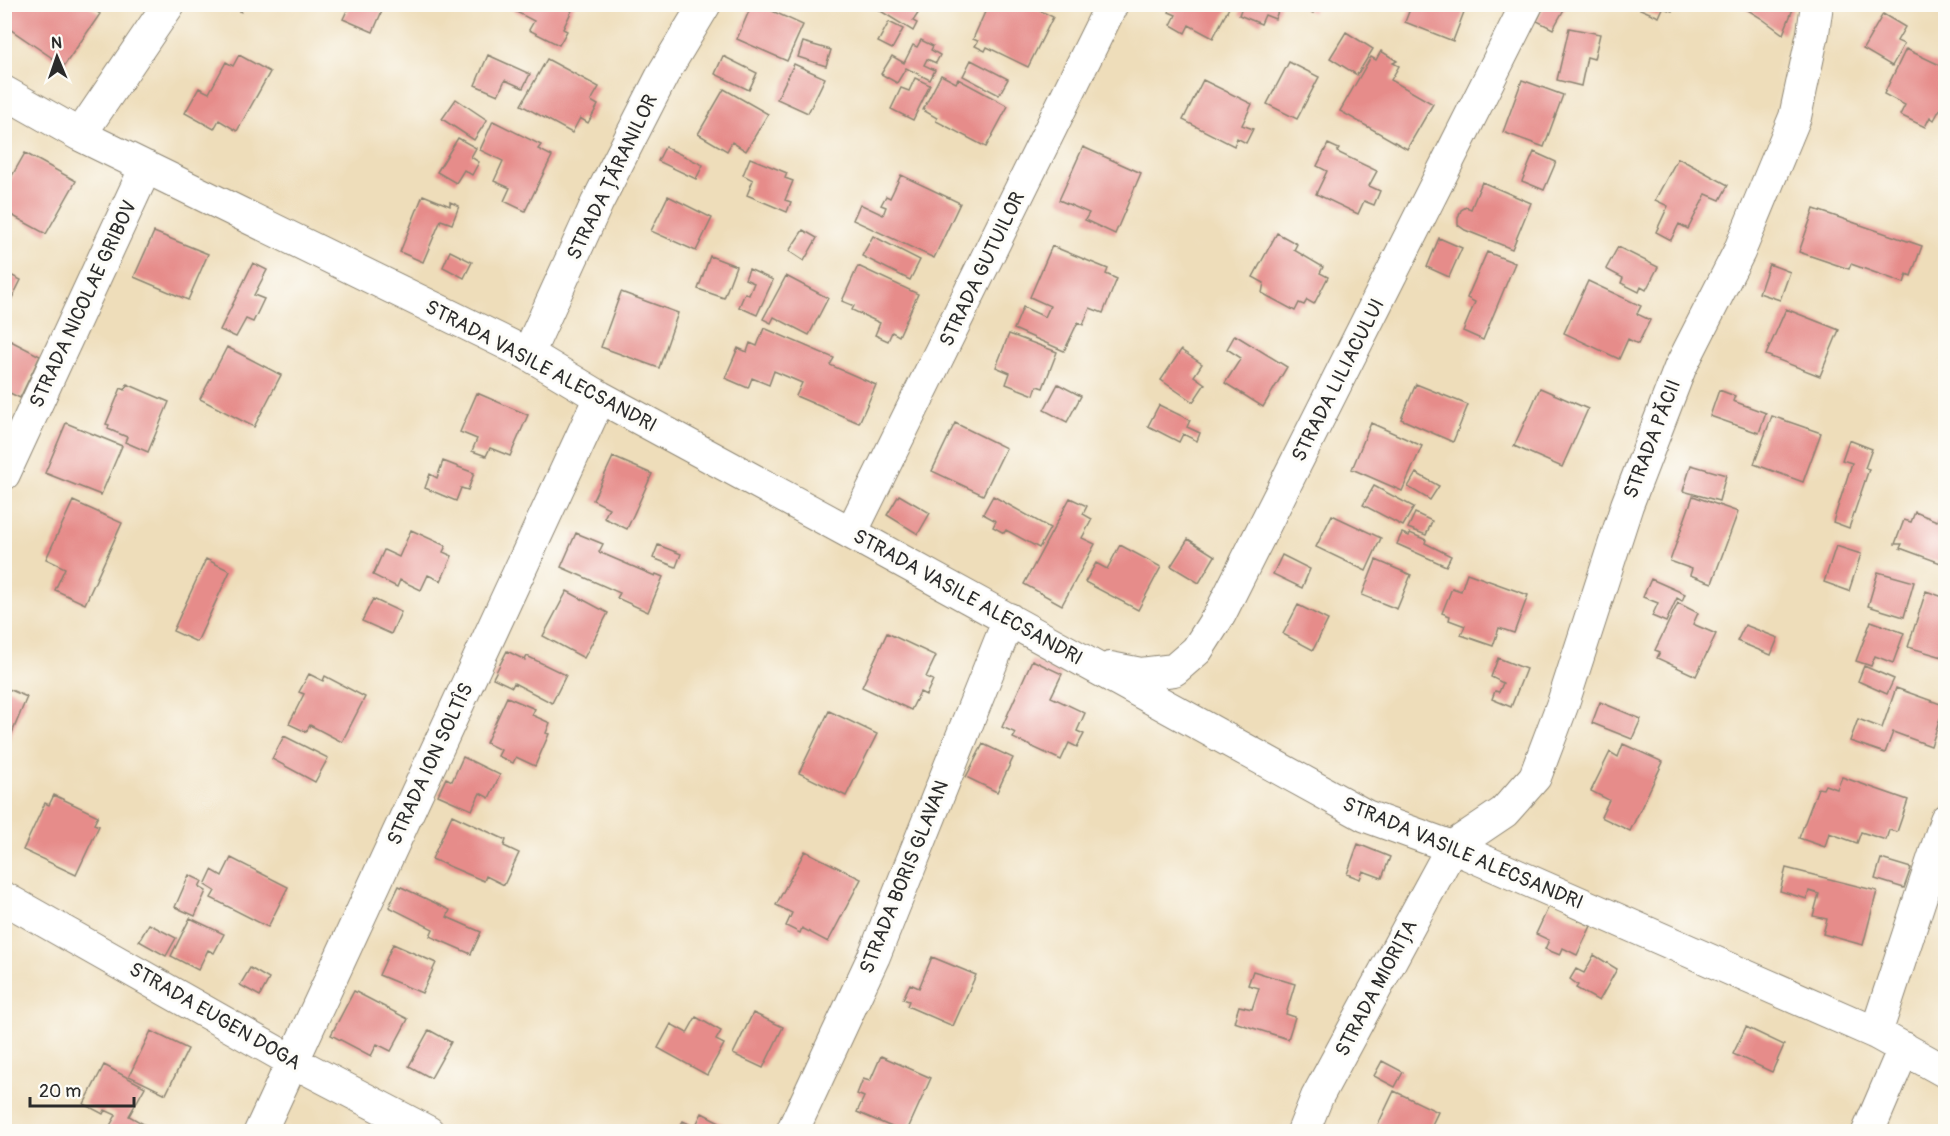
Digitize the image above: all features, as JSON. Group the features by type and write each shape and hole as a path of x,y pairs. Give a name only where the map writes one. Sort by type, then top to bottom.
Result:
{"street":[{"path":"80,135 169,4"},
{"name":"STRADA ȚĂRANILOR","path":"528,354 597,203 663,74 705,4"},
{"name":"STRADA GUTUILOR","path":"851,533 1112,4"},
{"name":"STRADA LILIACULUI","path":"1090,665 1141,675 1174,670 1197,650 1220,614 1527,4"},
{"name":"STRADA PĂCII","path":"1452,846 1504,812 1535,777 1563,704 1627,505 1680,368 1739,252 1795,117 1817,4"},
{"name":"STRADA VASILE ALECSANDRI","path":"4,92 80,135 528,354 600,397 1366,816 1452,846 1876,1033 1946,1072"},
{"name":"STRADA NICOLAE GRIBOV","path":"4,474 146,168"},
{"name":"STRADA ION SOLTÎS","path":"260,1131 600,397"},
{"name":"STRADA BORIS GLAVAN","path":"792,1131 874,956 1009,619"},
{"path":"1876,1033 1946,820"},
{"name":"STRADA MIORIȚA","path":"1303,1131 1317,1097 1452,846"},
{"name":"STRADA EUGEN DOGA","path":"4,898 292,1061 428,1131"},
{"path":"1868,1131 1904,1048"}],"building":[{"path":"16,4 87,4 100,14 64,66 4,25 4,20"},
{"path":"229,4 245,4 241,12"},
{"path":"350,4 385,4 373,32 343,19"},
{"path":"501,4 575,4 563,29 567,31 559,45 529,30 534,21"},
{"path":"752,4 757,4 803,25 787,61 737,39"},
{"path":"876,4 913,4 921,9 913,21 917,23 913,31 874,7"},
{"path":"980,4 1027,4 1053,17 1028,67 987,47 985,51 975,46 978,41 973,39 985,12 978,8"},
{"path":"1173,4 1231,4 1213,38 1189,25 1185,33 1171,25 1176,15 1169,12"},
{"path":"1243,4 1281,4 1275,19 1265,15 1261,24 1239,15"},
{"path":"1294,4 1317,4 1313,13"},
{"path":"1412,4 1467,4 1453,41 1405,22"},
{"path":"1545,4 1567,4 1553,29 1537,21"},
{"path":"1738,4 1795,4 1783,34"},
{"path":"1631,5 1675,5 1672,11 1663,8 1659,17"},
{"path":"1883,14 1905,27 1897,41 1904,44 1892,66 1863,49"},
{"path":"889,22 903,29 892,49 878,42"},
{"path":"1569,28 1600,34 1594,59 1587,57 1581,86 1557,80"},
{"path":"1346,32 1373,49 1357,75 1330,58"},
{"path":"921,40 933,46 931,50 940,55 936,63 927,59 924,65 935,70 930,80 906,68 897,83 881,74 892,56 904,63 913,45 917,47"},
{"path":"803,42 831,50 826,66 798,57"},
{"path":"1906,49 1946,68 1946,98 1934,120 1930,117 1925,127 1900,115 1905,105 1884,94"},
{"path":"1381,51 1397,61 1393,63 1399,66 1391,80 1433,104 1407,149 1340,111 1371,57 1376,60"},
{"path":"239,55 270,72 237,131 219,120 214,129 185,113 199,88 209,93 226,62 233,66"},
{"path":"488,55 530,74 523,88 505,80 498,95 475,85"},
{"path":"723,56 757,73 749,90 715,74"},
{"path":"547,59 599,87 591,101 598,105 588,123 580,118 572,133 521,105"},
{"path":"971,60 1008,79 999,95 963,76"},
{"path":"1289,62 1319,77 1297,119 1267,104"},
{"path":"794,64 825,78 808,113 777,99"},
{"path":"941,75 956,83 958,79 1008,106 986,147 936,121 937,118 923,110"},
{"path":"915,78 930,85 913,120 891,109 901,88 909,91"},
{"path":"1203,80 1252,104 1242,125 1253,129 1246,143 1237,138 1234,146 1183,120"},
{"path":"1522,80 1563,95 1544,147 1503,132"},
{"path":"724,89 768,114 746,151 732,142 727,151 698,134"},
{"path":"456,99 487,120 474,140 442,119"},
{"path":"493,121 541,145 538,149 552,156 525,211 504,201 510,188 494,181 503,161 480,150"},
{"path":"458,138 476,148 471,157 479,162 472,175 464,170 456,183 437,172"},
{"path":"1328,144 1339,149 1337,152 1377,171 1369,186 1380,191 1374,205 1364,201 1358,214 1316,194 1327,171 1317,166"},
{"path":"665,147 703,165 696,179 658,161"},
{"path":"1083,147 1141,173 1115,234 1085,220 1089,213 1059,200"},
{"path":"1534,152 1556,162 1544,190 1522,181"},
{"path":"25,153 76,181 46,234 4,211 4,190"},
{"path":"750,158 787,173 785,178 793,181 785,200 791,202 787,212 747,195 753,180 743,175"},
{"path":"1678,158 1728,185 1720,200 1706,194 1688,229 1679,224 1671,240 1656,232 1668,206 1655,200"},
{"path":"901,175 960,203 934,258 853,220 860,204 883,215 886,207 881,205 886,196 890,198"},
{"path":"1482,182 1531,203 1512,249 1458,225 1461,210 1466,207 1471,209"},
{"path":"423,195 450,206 450,202 459,206 452,224 441,220 423,262 400,252"},
{"path":"668,196 712,218 696,251 651,231"},
{"path":"1814,209 1922,246 1911,276 1907,274 1904,283 1851,264 1849,269 1799,252"},
{"path":"803,230 817,238 804,261 789,251"},
{"path":"154,232 208,254 188,300 134,277"},
{"path":"1277,233 1297,244 1294,250 1323,267 1320,273 1328,277 1314,304 1307,300 1304,305 1299,303 1295,311 1262,293 1264,283 1253,277"},
{"path":"873,236 920,260 910,280 862,256"},
{"path":"1439,238 1462,248 1449,277 1427,267"},
{"path":"1052,246 1108,269 1106,274 1117,279 1103,313 1090,308 1083,325 1078,322 1064,351 1014,329 1023,307 1045,317 1050,306 1030,297"},
{"path":"1618,247 1658,267 1646,290 1641,287 1639,292 1621,283 1623,278 1606,269"},
{"path":"450,251 472,262 464,278 443,267"},
{"path":"1487,252 1515,263 1483,340 1463,331 1475,302 1467,298"},
{"path":"710,256 736,266 724,298 698,289"},
{"path":"253,263 267,270 254,295 264,299 253,322 246,319 236,337 220,330"},
{"path":"1769,264 1790,272 1780,300 1759,293"},
{"path":"858,266 918,294 899,336 892,332 888,341 875,335 880,323 852,310 854,306 842,301"},
{"path":"749,269 773,280 757,315 739,307 745,293 749,295 754,283 745,279"},
{"path":"4,272 21,280 4,314"},
{"path":"786,276 828,298 809,335 774,317 771,323 763,319"},
{"path":"1588,281 1641,306 1637,314 1650,320 1638,344 1628,339 1619,359 1564,333"},
{"path":"621,292 678,313 659,368 601,347"},
{"path":"1786,309 1839,330 1820,376 1766,355"},
{"path":"764,328 834,358 830,365 876,385 859,423 796,396 802,383 774,371 769,385 752,378 748,388 725,378 738,348 747,352 750,343 757,346"},
{"path":"1009,334 1057,352 1043,388 1037,386 1034,395 1006,384 1010,373 996,367"},
{"path":"1235,335 1287,367 1263,407 1225,383 1241,358 1227,349"},
{"path":"9,340 40,356 20,398 4,390 4,350"},
{"path":"227,347 281,375 254,427 200,399"},
{"path":"1181,350 1202,364 1194,376 1205,384 1193,402 1161,380"},
{"path":"127,384 169,402 148,452 125,442 127,437 108,429 109,425 106,424 121,388 125,390"},
{"path":"1058,384 1081,396 1067,422 1044,410"},
{"path":"1416,384 1468,405 1453,442 1401,419"},
{"path":"1540,388 1588,409 1562,467 1514,446"},
{"path":"1719,390 1735,396 1733,401 1766,413 1759,433 1710,416"},
{"path":"477,393 528,415 510,456 490,448 486,456 472,451 477,439 460,432"},
{"path":"1159,405 1190,420 1187,427 1200,433 1197,441 1183,434 1179,442 1148,426"},
{"path":"1772,416 1821,433 1803,482 1754,464"},
{"path":"66,423 122,446 101,495 45,473"},
{"path":"955,423 1006,448 983,495 932,471"},
{"path":"1371,423 1422,446 1402,491 1352,469"},
{"path":"1849,440 1872,449 1865,468 1869,469 1849,528 1833,522 1852,463 1842,460"},
{"path":"613,457 652,474 627,529 604,518 609,508 593,500"},
{"path":"443,461 474,473 468,490 461,488 456,501 425,488 430,474 437,478"},
{"path":"1691,465 1726,475 1719,501 1683,491"},
{"path":"1416,473 1439,486 1430,500 1408,487"},
{"path":"1374,486 1414,507 1403,526 1363,505"},
{"path":"899,495 930,513 918,534 887,515"},
{"path":"993,496 1050,528 1039,548 1006,530 1004,533 993,527 996,521 983,514"},
{"path":"1693,496 1738,512 1712,583 1690,575 1692,569 1670,561"},
{"path":"1070,498 1087,506 1083,514 1092,519 1082,538 1095,544 1062,605 1024,584"},
{"path":"1946,499 1946,565 1900,548 1902,544 1895,544 1904,520 1911,522 1915,512 1937,521"},
{"path":"73,501 122,523 85,604 55,590 65,568 46,559"},
{"path":"1415,513 1432,521 1426,535 1408,528"},
{"path":"1332,515 1381,538 1366,571 1316,547"},
{"path":"411,530 446,546 443,552 452,556 441,581 428,575 421,590 400,580 397,587 373,575 384,550 399,557"},
{"path":"576,533 603,544 599,552 655,576 656,574 663,577 648,612 617,598 620,593 561,567"},
{"path":"1402,533 1409,536 1410,533 1426,540 1425,543 1451,556 1446,566 1397,544"},
{"path":"1188,539 1215,556 1199,583 1171,566"},
{"path":"658,545 681,554 676,567 653,558"},
{"path":"1120,545 1161,567 1138,610 1085,582 1096,563 1107,569"},
{"path":"1836,546 1861,554 1849,591 1824,582"},
{"path":"1282,555 1310,569 1302,588 1273,574"},
{"path":"206,559 230,571 197,642 173,631"},
{"path":"1376,560 1411,575 1397,609 1362,595"},
{"path":"1878,572 1914,582 1904,617 1868,606"},
{"path":"1467,573 1528,595 1514,633 1499,628 1493,646 1461,635 1465,626 1449,620 1450,616 1442,613 1452,588 1461,591"},
{"path":"1651,579 1685,594 1682,601 1677,598 1666,622 1652,616 1658,603 1643,597"},
{"path":"567,591 608,613 584,658 543,636"},
{"path":"1926,591 1946,598 1946,658 1908,647"},
{"path":"373,599 401,612 391,634 362,621"},
{"path":"1678,603 1698,613 1693,624 1716,634 1696,676 1657,658 1660,652 1655,650"},
{"path":"1298,605 1328,620 1313,650 1283,634"},
{"path":"1871,621 1904,633 1893,663 1875,656 1871,666 1856,661"},
{"path":"1745,625 1778,638 1771,655 1737,641"},
{"path":"887,633 936,656 926,677 933,680 926,695 920,692 911,710 862,687"},
{"path":"507,651 525,660 527,656 566,675 552,703 514,683 512,687 493,678"},
{"path":"1498,658 1526,669 1511,707 1492,699 1495,691 1499,692 1503,683 1491,677"},
{"path":"1032,660 1062,674 1051,697 1085,713 1077,731 1084,734 1077,747 1069,743 1061,760 1013,738 1016,733 1002,727"},
{"path":"1864,666 1894,679 1887,694 1858,681"},
{"path":"309,674 323,681 325,676 365,697 342,742 310,725 306,732 289,724 304,694 299,692"},
{"path":"4,687 27,697 7,745 4,744"},
{"path":"1896,688 1946,706 1946,721 1940,719 1931,746 1893,732 1885,753 1850,741 1858,719 1882,728"},
{"path":"507,697 535,709 532,715 550,723 546,733 549,734 535,766 516,757 513,763 498,756 501,750 486,743"},
{"path":"1600,702 1641,719 1632,739 1592,723"},
{"path":"829,711 877,734 846,796 799,773"},
{"path":"284,736 328,758 315,782 272,759"},
{"path":"983,744 1013,758 997,792 966,777"},
{"path":"1623,744 1663,762 1630,831 1601,817 1609,800 1591,791 1610,752 1618,757"},
{"path":"463,757 500,775 489,798 480,793 472,810 438,795 446,778 452,781"},
{"path":"1842,777 1908,800 1897,832 1889,830 1886,840 1861,832 1857,843 1829,833 1825,847 1799,838 1818,788 1823,789 1825,785 1837,789"},
{"path":"54,795 98,816 94,824 99,826 76,875 23,850 45,803 49,805"},
{"path":"452,815 506,840 504,846 519,853 504,885 486,876 484,881 432,859"},
{"path":"1358,844 1390,857 1382,878 1363,871 1360,879 1347,874"},
{"path":"805,851 861,879 828,942 802,928 800,933 786,926 792,913 776,905"},
{"path":"231,858 288,887 268,927 211,898 215,891 205,885 212,870 222,876"},
{"path":"1881,859 1911,868 1904,888 1875,879"},
{"path":"1786,868 1877,891 1863,945 1823,934 1827,919 1813,916 1819,894 1809,891 1807,899 1780,891"},
{"path":"189,875 202,881 199,887 206,891 195,916 175,907"},
{"path":"399,886 450,910 447,917 481,932 471,954 430,936 433,929 389,907"},
{"path":"1549,906 1591,926 1577,955 1563,948 1560,955 1545,949 1549,940 1536,934"},
{"path":"190,918 224,934 214,953 208,950 198,970 171,956"},
{"path":"149,924 176,938 166,956 139,941"},
{"path":"393,944 436,963 422,993 379,975"},
{"path":"1594,955 1617,969 1599,1001 1576,988 1578,985 1570,979 1576,969 1584,973"},
{"path":"932,957 976,975 953,1026 907,1006 909,1001 903,999 910,984 919,988"},
{"path":"250,968 269,979 260,996 240,985"},
{"path":"1253,971 1295,984 1286,1014 1295,1017 1288,1039 1234,1022 1239,1006 1252,1009 1259,988 1248,985"},
{"path":"354,991 408,1019 391,1051 377,1044 371,1056 331,1035"},
{"path":"753,1013 783,1027 763,1068 733,1054"},
{"path":"696,1017 721,1031 716,1040 724,1044 707,1075 658,1048 671,1024 687,1033"},
{"path":"1746,1027 1784,1045 1772,1072 1733,1054"},
{"path":"429,1030 451,1042 431,1078 409,1066"},
{"path":"151,1031 188,1049 166,1094 129,1076"},
{"path":"881,1056 931,1078 907,1131 901,1131 857,1112 864,1097 857,1094 863,1079 870,1081"},
{"path":"1382,1061 1403,1072 1395,1087 1374,1076"},
{"path":"104,1065 145,1087 129,1116 149,1127 147,1131 107,1131 116,1115 105,1110 103,1114 84,1104"},
{"path":"1394,1091 1438,1112 1429,1131 1375,1131"},
{"path":"702,1113 729,1127 726,1131 677,1131 683,1121 695,1127"},
{"path":"79,1124 92,1131 76,1131"}]}
